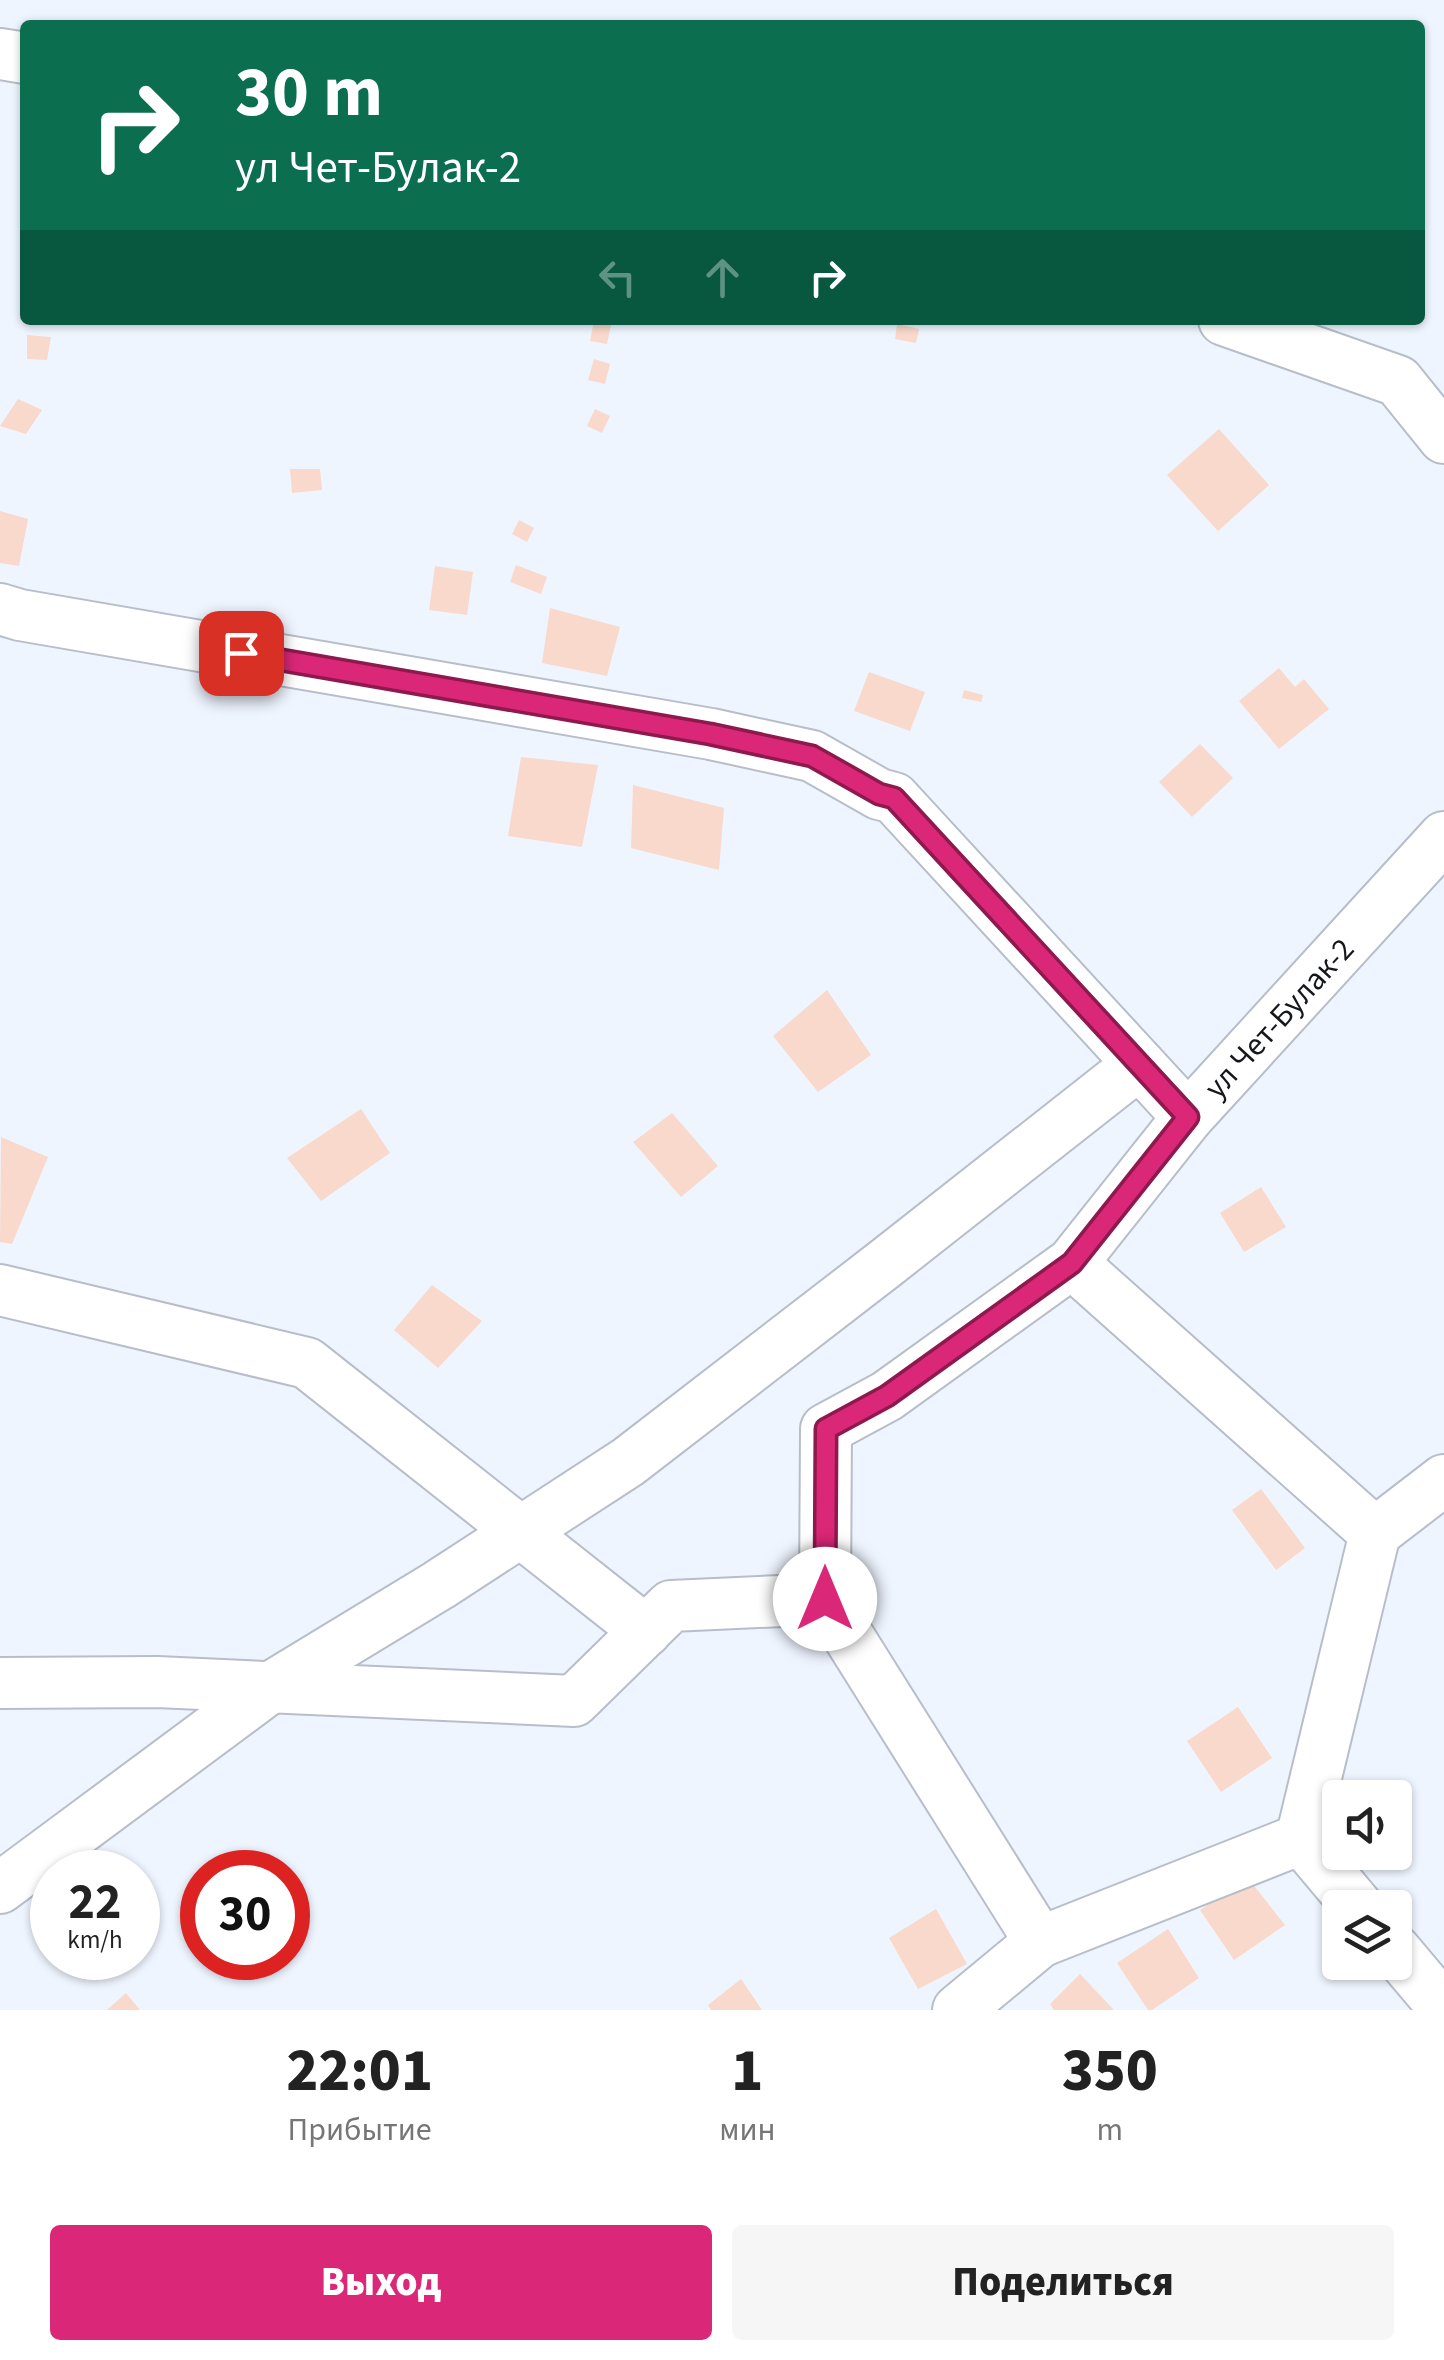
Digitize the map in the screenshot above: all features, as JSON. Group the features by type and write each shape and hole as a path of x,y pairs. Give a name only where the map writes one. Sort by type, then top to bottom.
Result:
{"street":[{"path":"1238,325 1398,380 1444,438"},
{"path":"0,609 710,734 812,756 879,794 894,798 1188,1117"},
{"name":"ул Чет-Булак-2","path":"825,1599 826,1429 887,1396 1072,1263 1188,1117 1444,837"},
{"path":"0,1888 271,1687 628,1462 1139,1064"},
{"path":"1072,1263 1375,1533"},
{"path":"0,1290 306,1363 646,1630"},
{"path":"1301,1839 1375,1533 1444,1480"},
{"path":"0,1683 157,1682 574,1700 672,1606 825,1599 1040,1942"},
{"path":"1301,1839 1344,1890"},
{"path":"958,2010 1040,1942 1301,1839"},
{"path":"1412,1970 1444,2008"}],"building":[{"path":"593,325 611,325 607,344 590,341"},
{"path":"897,325 919,329 916,343 895,339"},
{"path":"27,335 51,337 47,360 27,359"},
{"path":"594,359 610,364 605,384 588,380"},
{"path":"18,399 42,410 26,434 0,426"},
{"path":"595,409 610,416 602,433 587,426"},
{"path":"1219,429 1269,485 1218,531 1167,475"},
{"path":"290,469 320,469 322,490 292,493"},
{"path":"0,511 28,519 19,566 0,563"},
{"path":"519,520 534,528 527,542 512,534"},
{"path":"516,565 547,577 541,594 510,582"},
{"path":"435,566 473,572 467,615 429,610"},
{"path":"550,608 620,627 607,676 542,663"},
{"path":"1279,668 1295,687 1304,679 1329,709 1279,749 1239,701"},
{"path":"869,672 925,692 910,731 854,711"},
{"path":"964,690 983,695 981,702 962,698"},
{"path":"1200,744 1233,778 1192,817 1159,782"},
{"path":"521,757 598,765 582,847 508,836"},
{"path":"633,785 724,808 719,870 631,848"},
{"path":"827,990 871,1055 818,1092 773,1036"},
{"path":"361,1109 390,1153 321,1201 287,1158"},
{"path":"672,1113 718,1166 681,1197 633,1142"},
{"path":"1,1137 48,1157 12,1244 0,1242"},
{"path":"1261,1187 1286,1227 1244,1252 1220,1213"},
{"path":"432,1285 482,1321 438,1368 394,1330"},
{"path":"1261,1489 1305,1548 1276,1570 1232,1510"},
{"path":"1238,1707 1272,1758 1221,1792 1187,1741"},
{"path":"1248,1878 1285,1925 1234,1960 1200,1910"},
{"path":"936,1909 967,1964 918,1989 889,1938"},
{"path":"1168,1929 1199,1978 1148,2010 1117,1963"},
{"path":"1080,1974 1114,2010 1054,2010 1050,2004"},
{"path":"741,1979 762,2010 711,2010 708,2005"},
{"path":"126,1993 140,2010 107,2010"}],"route":[{"path":"241,653 710,734 812,756 879,794 894,798 1188,1117 1072,1263 887,1396 826,1429 825,1599"}]}
